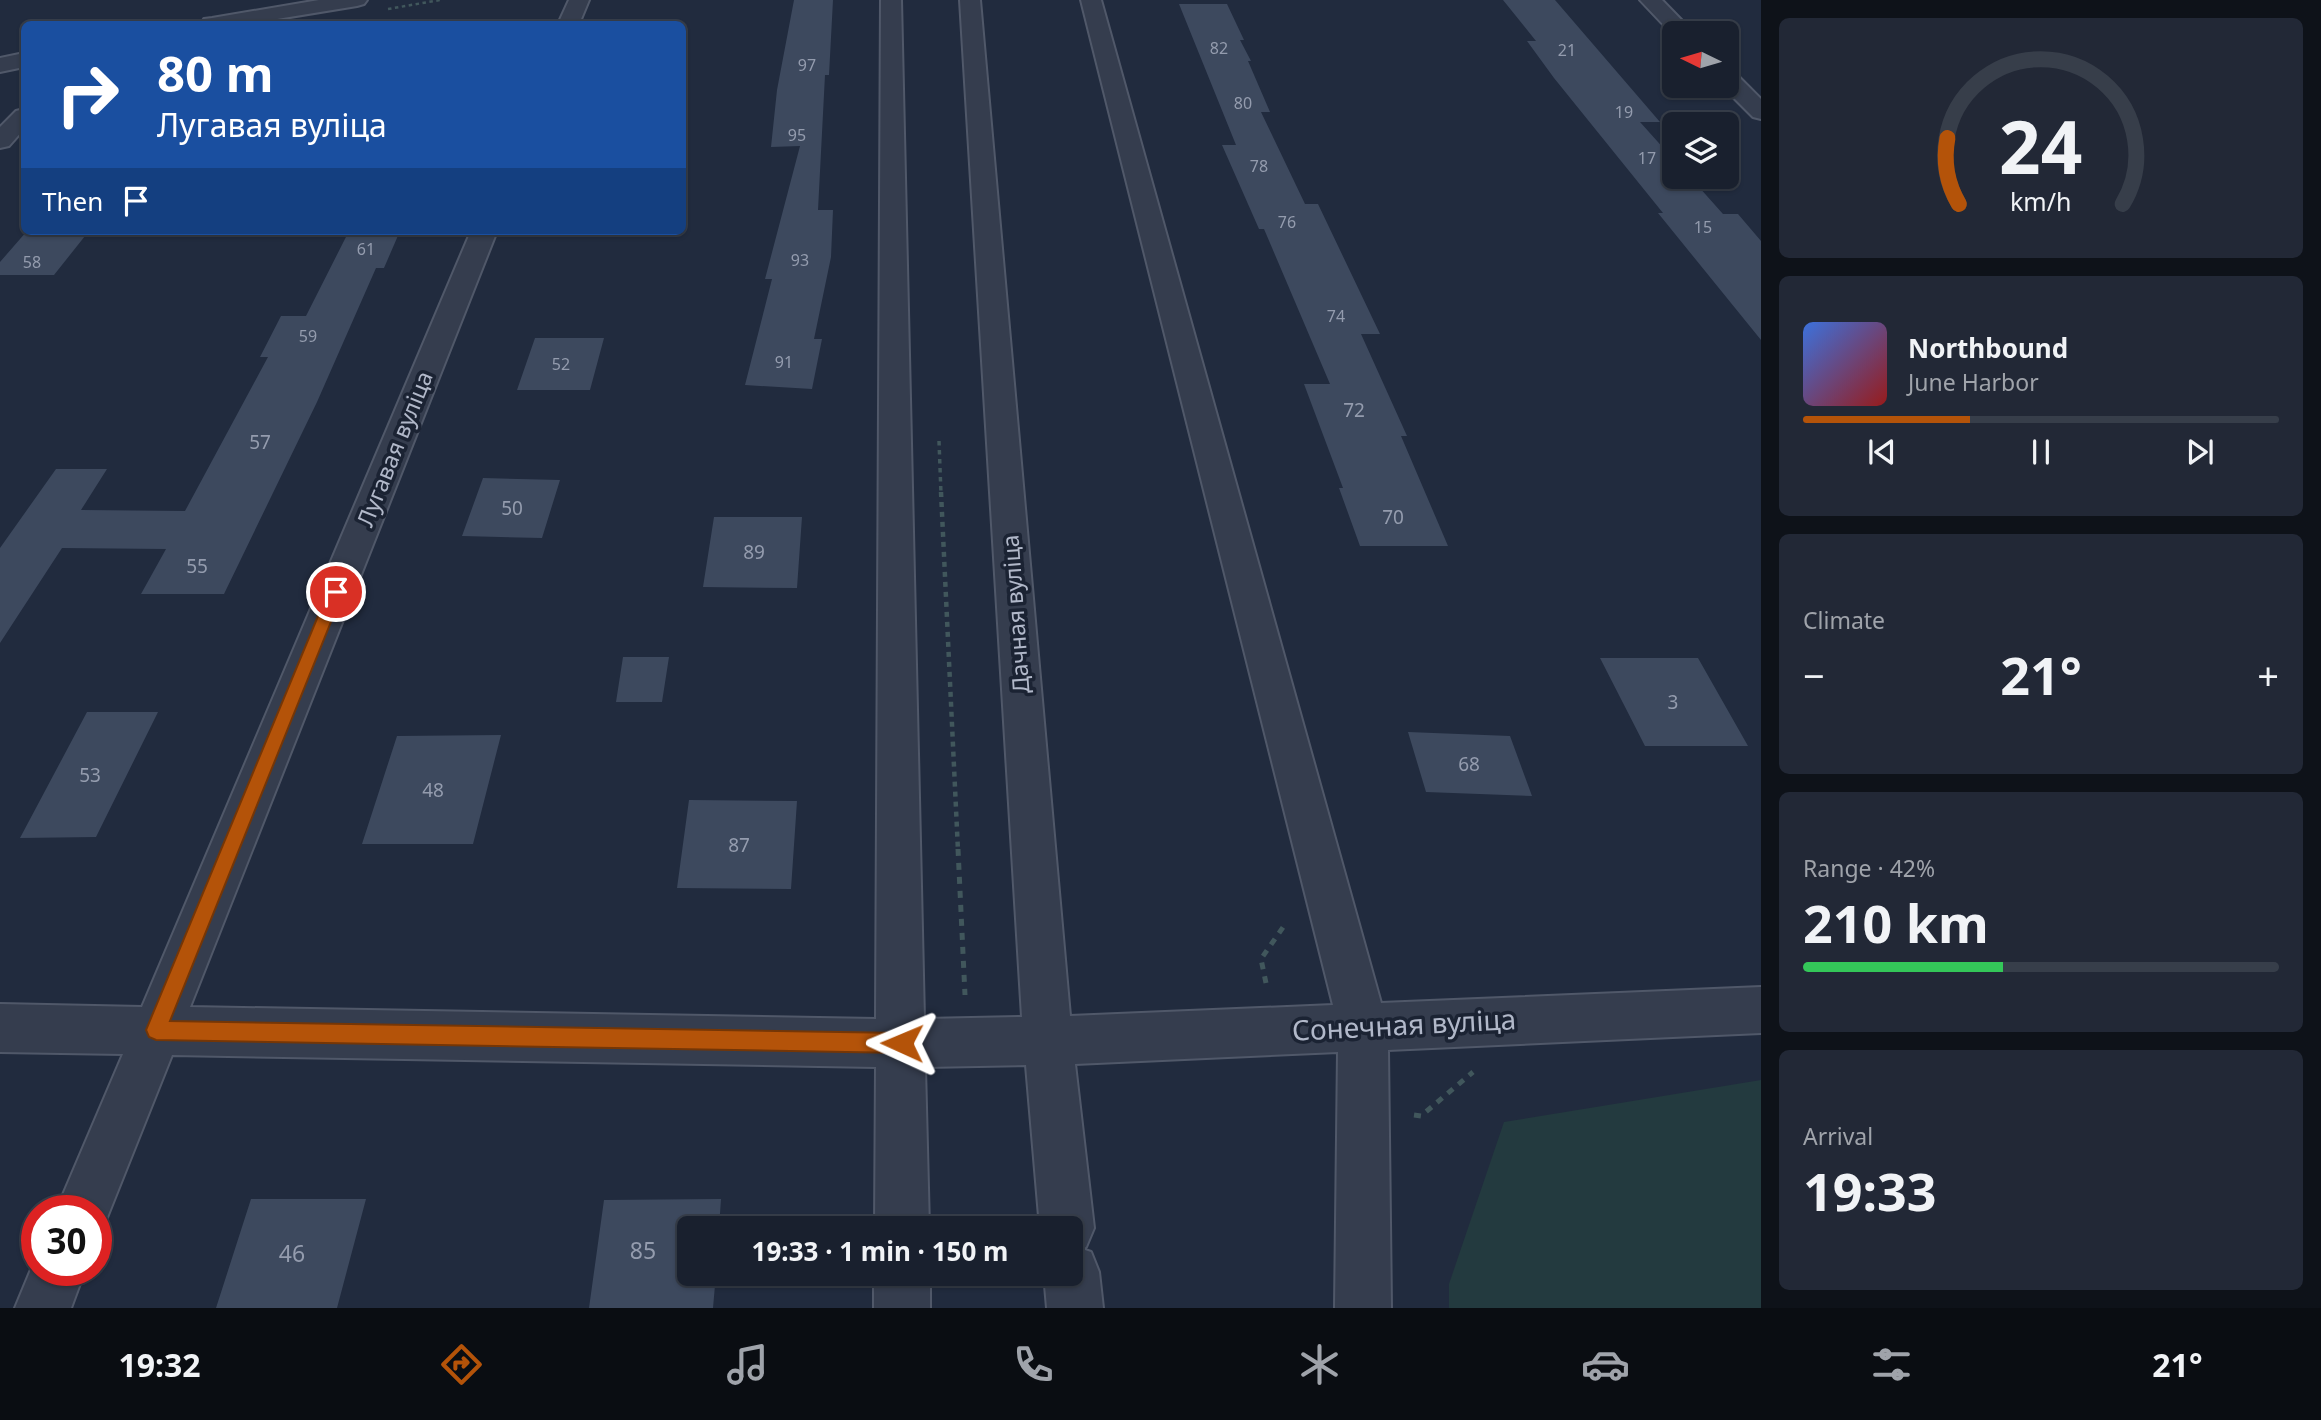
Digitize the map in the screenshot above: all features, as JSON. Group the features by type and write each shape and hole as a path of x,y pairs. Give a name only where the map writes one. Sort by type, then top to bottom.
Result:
{"street":[{"path":"230,21 357,0"},
{"path":"570,21 579,0"},
{"path":"891,0 902,1216"},
{"name":"Дачная вуліца","path":"970,0 1048,1041 1066,1216"},
{"path":"1091,0 1363,1026 1363,1308"},
{"path":"1650,0 1671,21"},
{"path":"0,65 21,61"},
{"path":"1740,91 1761,112"},
{"path":"0,141 21,119"},
{"name":"Лугавая вуліца","path":"89,1195 482,235"},
{"name":"Сонечная вуліца","path":"0,1028 902,1043 1048,1041 1761,1010"},
{"path":"43,1308 52,1286"},
{"path":"902,1286 902,1308"},
{"path":"1072,1286 1074,1308"}],"path":[{"path":"939,429 965,983 965,1042"}],"green space":[{"path":"1761,1080 1761,1308 1449,1308 1449,1284 1504,1122"}],"building":[{"path":"794,0 833,0 829,75 825,75 818,210 833,210 831,257 814,339 822,339 812,389 745,385 772,279 765,279 800,146 771,147 777,90"},
{"path":"1503,0 1555,0 1660,122 1640,122 1662,147 1662,189 1701,189 1723,214 1738,214 1761,241 1761,340 1658,213 1663,213 1527,41 1536,41"},
{"path":"1179,4 1227,4 1244,40 1240,40 1270,112 1261,112 1305,204 1318,204 1380,334 1361,334 1407,436 1401,436 1448,546 1360,546 1339,488 1343,488 1304,384 1330,384 1264,229 1259,229 1222,145 1236,145"},
{"path":"24,235 86,235 54,275 0,275 0,262"},
{"path":"347,235 398,235 384,268 376,268 317,402 224,594 141,594 166,549 62,548 0,643 0,548 56,469 107,469 81,510 185,511 268,357 260,357 281,316 306,316"},
{"path":"535,338 604,338 590,390 517,390"},
{"path":"483,478 560,480 542,538 462,536"},
{"path":"714,517 802,517 797,588 703,587"},
{"path":"623,657 669,657 662,702 616,702"},
{"path":"1600,658 1698,658 1748,746 1645,746"},
{"path":"87,712 158,712 96,837 20,838"},
{"path":"1408,732 1510,736 1532,796 1426,792"},
{"path":"501,735 473,844 362,844 397,736"},
{"path":"689,800 797,801 791,889 677,888"},
{"path":"251,1199 366,1199 337,1308 216,1308"},
{"path":"721,1199 720,1216 677,1216 677,1286 715,1286 713,1308 589,1308 604,1200"}],"route":[{"path":"336,592 156,1030 902,1043"}]}
